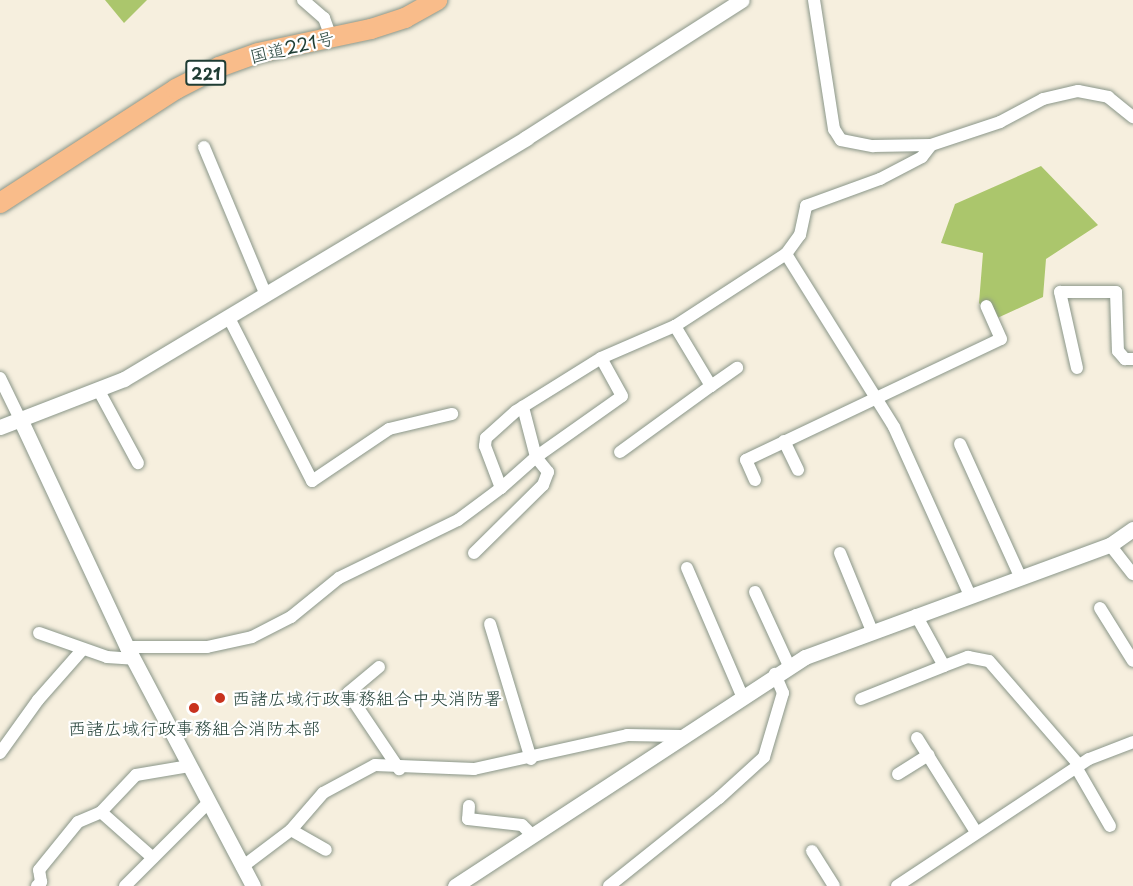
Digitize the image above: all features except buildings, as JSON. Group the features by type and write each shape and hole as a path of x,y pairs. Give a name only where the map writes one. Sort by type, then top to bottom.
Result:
{"highway":[{"name":"国道221号","path":"0,202 176,89 219,67 258,53 331,38 405,18 437,0"}],"street":[{"path":"303,0 324,18 331,38"},
{"path":"0,427 99,391 230,318 526,138 742,0"},
{"path":"814,0 836,136 856,145 931,145 1000,122 1062,93 1086,92 1108,97 1133,117"},
{"path":"501,488 485,446 486,438 523,407 601,358 675,326 786,254 800,235 806,206 880,178 922,157 931,145"},
{"path":"204,147 266,295"},
{"path":"786,254 894,427 970,595"},
{"path":"1077,368 1060,292 1116,292 1118,351 1125,359 1133,359"},
{"path":"755,480 746,460 874,396 1001,339 986,306"},
{"path":"230,318 312,481 389,429 452,414"},
{"path":"675,326 711,386"},
{"path":"39,633 107,657 207,647 252,637 291,617 339,578 458,520 501,488 536,457 622,396 601,358"},
{"path":"620,452 737,368"},
{"path":"0,378 131,653 253,886"},
{"path":"99,391 138,463"},
{"path":"474,553 543,485 548,472 536,457 523,407"},
{"path":"784,441 798,470"},
{"path":"960,444 1020,576"},
{"path":"454,886 789,666 872,631 1110,545 1133,529"},
{"path":"1110,545 1133,574"},
{"path":"840,553 872,631"},
{"path":"687,568 742,696"},
{"path":"755,592 789,666"},
{"path":"1100,608 1133,661"},
{"path":"916,615 944,666"},
{"path":"490,624 531,759"},
{"path":"0,753 38,700 83,649"},
{"path":"861,699 928,676 944,666 968,657 989,661 1078,766 1110,826"},
{"path":"379,667 348,693 399,769"},
{"path":"609,886 719,798 764,757 783,693 775,674"},
{"path":"242,867 291,830 323,793 375,765 399,769 474,769 531,759 627,735 681,736"},
{"path":"917,738 976,832"},
{"path":"897,886 1078,766 1133,742"},
{"path":"898,774 928,755"},
{"path":"37,886 40,882 39,870 78,822 101,812 136,775 189,766"},
{"path":"125,886 208,803"},
{"path":"469,806 468,819 522,825 532,835"},
{"path":"101,812 153,858"},
{"path":"291,830 326,850"},
{"path":"812,851 834,886"}],"green space":[{"path":"105,0 147,0 124,23"},
{"path":"1041,166 1098,225 1046,259 1043,297 993,320 979,303 983,253 941,243 955,204"}],"place":[{"name":"西諸広域行政事務組合中央消防署","path":"220,698"},
{"name":"西諸広域行政事務組合消防本部","path":"194,708"}]}
